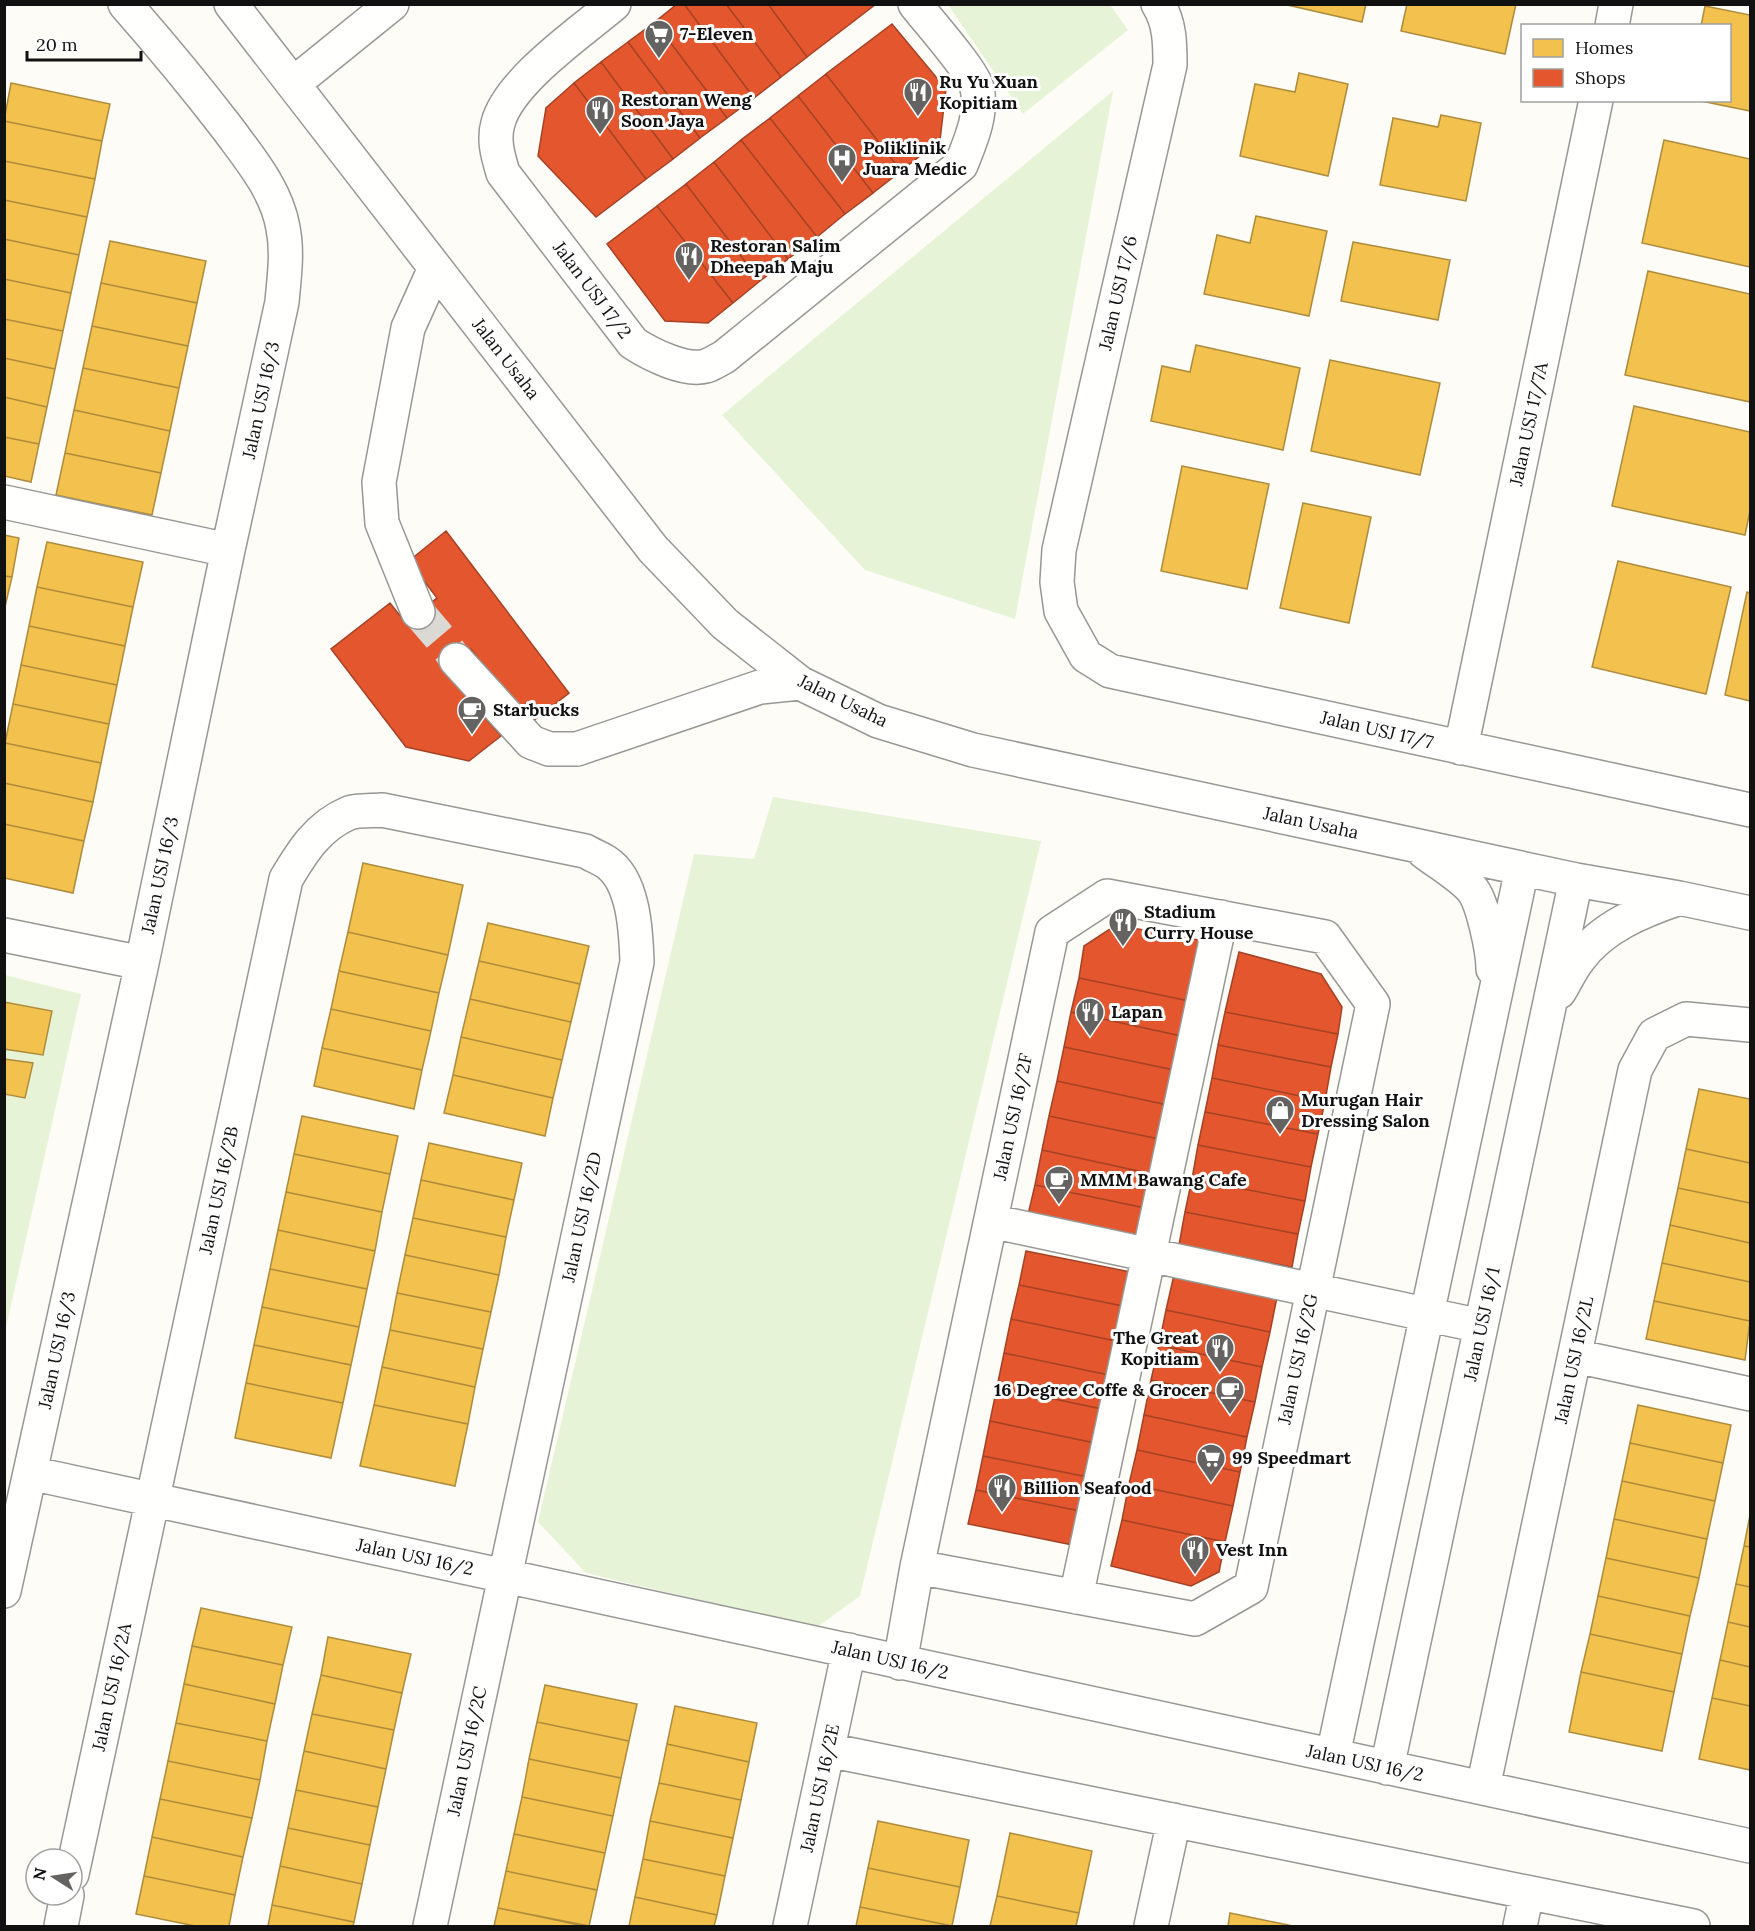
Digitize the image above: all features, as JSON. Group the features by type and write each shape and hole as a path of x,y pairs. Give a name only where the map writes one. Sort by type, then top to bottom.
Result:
{"street":[{"name":"Jalan USJ 16/3","path":"4,1591 142,963 282,302 286,262 284,228 275,199 254,163 185,72 125,4"},
{"name":"Jalan Usaha","path":"231,4 653,549 725,624 800,683 878,721 973,750 1522,869 1750,913"},
{"path":"293,84 392,4"},
{"name":"Jalan USJ 17/2","path":"613,5 530,75 510,99 498,122 496,146 503,173 633,343 655,357 682,364 704,366 724,357 961,165 972,137 978,111 977,87 962,63 915,4"},
{"name":"Jalan USJ 17/6","path":"1057,582 1059,550 1170,64 1169,36 1164,13 1158,4"},
{"path":"1612,24 1616,4"},
{"name":"Jalan USJ 17/7A","path":"1461,748 1596,102"},
{"path":"418,612 382,523 379,482 408,328 435,268"},
{"path":"4,502 228,550"},
{"name":"Jalan USJ 17/7","path":"1057,582 1061,611 1086,656 1110,671 1750,810"},
{"path":"456,660 531,742 549,749 577,749 760,687 800,683"},
{"name":"Jalan USJ 16/2B","path":"153,1500 286,879 302,852 323,828 351,813 382,810 585,851 608,863"},
{"path":"1417,846 1473,889 1484,919 1493,957 1492,1007"},
{"name":"Jalan USJ 16/2D","path":"504,1576 637,962 636,932 624,881 608,863"},
{"path":"1334,1755 1522,869"},
{"name":"Jalan USJ 16/1","path":"1387,1768 1576,880"},
{"name":"Jalan USJ 16/2F","path":"900,1663 917,1567 1052,932 1107,896 1325,938 1373,1004"},
{"path":"1549,1010 1580,958 1604,934 1641,912 1679,898"},
{"path":"1076,1597 1221,917"},
{"path":"4,935 142,963"},
{"name":"Jalan USJ 16/2G","path":"917,1567 1195,1619 1251,1587 1373,1004"},
{"name":"Jalan USJ 16/2L","path":"1483,1788 1635,1071 1654,1035 1686,1019 1750,1025"},
{"path":"991,1221 1481,1326"},
{"path":"1575,1356 1750,1394"},
{"name":"Jalan USJ 16/2","path":"30,1473 1750,1846"},
{"name":"Jalan USJ 16/2A","path":"78,1847 153,1500"},
{"name":"Jalan USJ 16/2C","path":"430,1926 504,1576"},
{"name":"Jalan USJ 16/2E","path":"790,1926 849,1650"},
{"path":"828,1750 1693,1926"},
{"path":"1151,1926 1174,1820"},
{"path":"1520,1926 1527,1893"},
{"path":"61,1926 65,1907"}],"green space":[{"path":"948,5 1110,5 1128,30 1023,114"},
{"path":"1113,91 1015,619 865,570 722,415"},
{"path":"773,797 1041,841 860,1596 816,1628 586,1573 538,1522 694,854 754,859"},
{"path":"5,975 81,994 5,1332"}],"building: Homes":[{"path":"1283,4 1366,4 1362,22"},
{"path":"1407,4 1516,4 1505,54 1401,31"},
{"path":"1705,6 1750,15 1750,111 1706,102 1731,102 1731,24 1701,24"},
{"path":"1299,73 1348,84 1328,176 1240,156 1255,84 1295,92"},
{"path":"11,83 110,104 102,141 4,121"},
{"path":"1441,115 1481,123 1466,201 1380,185 1393,118 1438,127"},
{"path":"4,121 102,141 95,179 4,161"},
{"path":"1664,140 1750,159 1750,267 1642,243"},
{"path":"4,161 95,179 87,217 4,200"},
{"path":"4,200 87,217 79,255 4,239"},
{"path":"1256,216 1327,231 1309,316 1204,294 1217,235 1250,243"},
{"path":"4,239 79,255 71,293 4,279"},
{"path":"110,241 206,261 197,303 101,283"},
{"path":"1353,242 1450,260 1438,320 1341,301"},
{"path":"1648,271 1750,294 1750,402 1625,375"},
{"path":"4,279 71,293 63,331 4,319"},
{"path":"101,283 197,303 188,346 92,326"},
{"path":"4,319 63,331 55,369 4,358"},
{"path":"92,326 188,346 179,388 83,368"},
{"path":"1196,345 1300,368 1283,450 1151,421 1162,366 1190,372"},
{"path":"4,358 55,369 47,407 4,397"},
{"path":"1330,360 1440,383 1420,475 1311,451"},
{"path":"83,368 179,388 170,431 74,410"},
{"path":"4,397 47,407 39,444 4,437"},
{"path":"1634,406 1750,432 1750,511 1745,535 1612,506"},
{"path":"74,410 170,431 161,473 65,453"},
{"path":"4,437 39,444 31,482 4,476"},
{"path":"65,453 161,473 152,515 56,495"},
{"path":"1182,466 1269,484 1247,589 1161,571"},
{"path":"1303,503 1371,517 1349,623 1280,608"},
{"path":"4,535 19,538 12,577 4,576"},
{"path":"47,542 143,562 133,607 37,587"},
{"path":"1618,561 1731,587 1706,694 1592,667"},
{"path":"4,576 12,577 4,611"},
{"path":"37,587 133,607 125,646 29,626"},
{"path":"1747,592 1750,593 1750,701 1725,695"},
{"path":"29,626 125,646 117,685 21,665"},
{"path":"21,665 117,685 109,724 13,704"},
{"path":"13,704 109,724 101,763 5,743"},
{"path":"5,743 101,763 93,802 4,783"},
{"path":"4,783 93,802 84,841 4,824"},
{"path":"4,824 84,841 73,893 4,878"},
{"path":"363,863 463,885 448,955 348,932"},
{"path":"488,923 589,946 580,984 479,961"},
{"path":"348,932 448,955 439,993 339,971"},
{"path":"479,961 580,984 571,1022 470,999"},
{"path":"339,971 439,993 431,1031 331,1009"},
{"path":"470,999 571,1022 562,1060 461,1037"},
{"path":"4,1002 52,1011 43,1055 4,1049"},
{"path":"331,1009 431,1031 422,1070 322,1048"},
{"path":"461,1037 562,1060 553,1098 453,1075"},
{"path":"322,1048 422,1070 414,1109 314,1086"},
{"path":"4,1059 33,1063 25,1098 4,1094"},
{"path":"453,1075 553,1098 545,1136 444,1113"},
{"path":"1699,1089 1750,1099 1750,1163 1686,1149"},
{"path":"302,1116 398,1136 390,1174 294,1154"},
{"path":"429,1143 522,1163 514,1200 421,1180"},
{"path":"1686,1149 1750,1163 1750,1203 1678,1188"},
{"path":"294,1154 390,1174 382,1212 286,1192"},
{"path":"421,1180 514,1200 506,1237 413,1218"},
{"path":"1678,1188 1750,1203 1750,1243 1670,1225"},
{"path":"286,1192 382,1212 375,1251 278,1230"},
{"path":"413,1218 506,1237 499,1275 405,1255"},
{"path":"1670,1225 1750,1243 1750,1282 1662,1263"},
{"path":"278,1230 375,1251 367,1289 270,1269"},
{"path":"405,1255 499,1275 491,1312 397,1293"},
{"path":"1662,1263 1750,1282 1750,1321 1654,1301"},
{"path":"270,1269 367,1289 359,1327 262,1307"},
{"path":"397,1293 491,1312 483,1349 390,1330"},
{"path":"1654,1301 1750,1321 1745,1360 1646,1339"},
{"path":"262,1307 359,1327 351,1365 254,1345"},
{"path":"390,1330 483,1349 475,1387 382,1367"},
{"path":"254,1345 351,1365 343,1403 246,1383"},
{"path":"382,1367 475,1387 468,1424 374,1405"},
{"path":"246,1383 343,1403 331,1458 235,1438"},
{"path":"374,1405 468,1424 455,1486 360,1466"},
{"path":"1638,1405 1731,1425 1723,1463 1630,1443"},
{"path":"1630,1443 1723,1463 1715,1501 1622,1481"},
{"path":"1622,1481 1715,1501 1707,1539 1614,1519"},
{"path":"1750,1515 1750,1547 1744,1546"},
{"path":"1614,1519 1707,1539 1699,1578 1606,1558"},
{"path":"1744,1546 1750,1547 1750,1587 1736,1584"},
{"path":"1606,1558 1699,1578 1690,1616 1598,1596"},
{"path":"1736,1584 1750,1587 1750,1627 1728,1622"},
{"path":"1598,1596 1690,1616 1682,1654 1590,1634"},
{"path":"201,1608 292,1627 283,1665 192,1646"},
{"path":"1728,1622 1750,1627 1750,1667 1720,1660"},
{"path":"1590,1634 1682,1654 1674,1692 1581,1672"},
{"path":"328,1637 411,1654 402,1693 321,1675"},
{"path":"192,1646 283,1665 275,1704 184,1684"},
{"path":"1720,1660 1750,1667 1750,1706 1712,1698"},
{"path":"1581,1672 1674,1692 1662,1751 1569,1732"},
{"path":"321,1675 402,1693 394,1730 312,1714"},
{"path":"184,1684 275,1704 267,1741 176,1723"},
{"path":"545,1685 637,1704 629,1741 537,1722"},
{"path":"1712,1698 1750,1706 1750,1770 1699,1759"},
{"path":"675,1706 757,1723 749,1762 667,1744"},
{"path":"312,1714 394,1730 386,1769 304,1751"},
{"path":"537,1722 629,1741 621,1778 529,1759"},
{"path":"176,1723 267,1741 260,1780 168,1761"},
{"path":"667,1744 749,1762 741,1800 659,1783"},
{"path":"304,1751 386,1769 378,1807 296,1790"},
{"path":"529,1759 621,1778 613,1816 522,1797"},
{"path":"168,1761 260,1780 252,1818 160,1799"},
{"path":"659,1783 741,1800 733,1838 650,1821"},
{"path":"296,1790 378,1807 370,1845 288,1828"},
{"path":"522,1797 613,1816 605,1853 514,1834"},
{"path":"160,1799 252,1818 243,1857 152,1837"},
{"path":"650,1821 733,1838 725,1876 643,1859"},
{"path":"878,1821 969,1840 960,1887 868,1868"},
{"path":"288,1828 370,1845 362,1884 280,1866"},
{"path":"1010,1833 1092,1851 1079,1913 997,1896"},
{"path":"514,1834 605,1853 597,1890 506,1871"},
{"path":"152,1837 243,1857 235,1895 144,1876"},
{"path":"643,1859 725,1876 717,1915 635,1897"},
{"path":"280,1866 362,1884 354,1922 272,1905"},
{"path":"868,1868 960,1887 952,1926 860,1907"},
{"path":"506,1871 597,1890 589,1926 498,1908"},
{"path":"144,1876 235,1895 229,1926 195,1926 136,1914"},
{"path":"997,1896 1079,1913 1076,1926 990,1926"},
{"path":"635,1897 717,1915 714,1926 629,1926"},
{"path":"272,1905 354,1922 353,1926 268,1926"},
{"path":"860,1907 952,1926 856,1926"},
{"path":"498,1908 584,1926 494,1926"},
{"path":"1230,1913 1293,1926 1228,1926"}],"building: Shops":[{"path":"677,4 684,4 754,98 727,118 655,22"},
{"path":"684,4 726,4 781,77 754,98"},
{"path":"726,4 768,4 807,57 781,77"},
{"path":"768,4 876,4 807,57"},
{"path":"655,22 727,118 700,138 628,42"},
{"path":"892,24 946,89 940,140 901,171 826,74"},
{"path":"628,42 700,138 673,159 601,62"},
{"path":"601,62 673,159 646,179 574,83"},
{"path":"826,74 901,171 873,193 798,96"},
{"path":"574,83 646,179 596,217 538,156 546,108"},
{"path":"798,96 873,193 845,214 770,118"},
{"path":"770,118 845,214 817,237 741,140"},
{"path":"741,140 817,237 788,259 714,162"},
{"path":"714,162 788,259 760,281 686,184"},
{"path":"686,184 760,281 733,303 657,206"},
{"path":"657,206 733,303 708,323 665,321 607,244"},
{"path":"446,531 569,693 528,725 471,649 444,670 501,736 469,761 406,747 331,649 390,603 405,622 437,598 409,561"},
{"path":"1116,925 1205,941 1194,1002 1079,978 1084,946"},
{"path":"1239,952 1321,974 1342,1007 1338,1034 1225,1012"},
{"path":"1079,978 1194,1002 1186,1037 1071,1012"},
{"path":"1071,1012 1186,1037 1179,1071 1064,1047"},
{"path":"1225,1012 1338,1034 1331,1067 1218,1045"},
{"path":"1218,1045 1331,1067 1325,1101 1212,1078"},
{"path":"1064,1047 1179,1071 1172,1106 1057,1081"},
{"path":"1212,1078 1325,1101 1318,1134 1205,1112"},
{"path":"1057,1081 1172,1106 1164,1140 1049,1116"},
{"path":"1205,1112 1318,1134 1311,1167 1198,1145"},
{"path":"1049,1116 1164,1140 1157,1175 1042,1150"},
{"path":"1198,1145 1311,1167 1305,1201 1192,1179"},
{"path":"1042,1150 1157,1175 1150,1209 1035,1185"},
{"path":"1192,1179 1305,1201 1298,1234 1185,1212"},
{"path":"1035,1185 1150,1209 1142,1244 1027,1219"},
{"path":"1185,1212 1298,1234 1292,1267 1179,1245"},
{"path":"1026,1251 1131,1272 1123,1306 1019,1285"},
{"path":"1174,1275 1277,1297 1270,1332 1166,1310"},
{"path":"1019,1285 1123,1306 1116,1341 1011,1319"},
{"path":"1166,1310 1270,1332 1262,1367 1159,1345"},
{"path":"1011,1319 1116,1341 1109,1375 1004,1353"},
{"path":"1159,1345 1262,1367 1255,1402 1151,1380"},
{"path":"1004,1353 1109,1375 1102,1409 997,1387"},
{"path":"1151,1380 1255,1402 1247,1437 1144,1415"},
{"path":"997,1387 1102,1409 1095,1443 990,1421"},
{"path":"1144,1415 1247,1437 1240,1472 1137,1450"},
{"path":"990,1421 1095,1443 1088,1477 983,1456"},
{"path":"1137,1450 1240,1472 1233,1506 1129,1484"},
{"path":"983,1456 1088,1477 1080,1511 976,1490"},
{"path":"1129,1484 1233,1506 1225,1542 1122,1520"},
{"path":"976,1490 1080,1511 1073,1545 968,1524"},
{"path":"1122,1520 1225,1542 1219,1572 1191,1586 1111,1566"}],"tunnel":[{"path":"418,612 456,660"}],"place":[{"name":"7-Eleven","path":"659,60"},
{"name":"Ru Yu Xuan Kopitiam","path":"918,118"},
{"name":"Restoran Weng Soon Jaya","path":"600,136"},
{"name":"Poliklinik Juara Medic","path":"842,184"},
{"name":"Restoran Salim Dheepah Maju","path":"689,282"},
{"name":"Starbucks","path":"472,736"},
{"name":"Stadium Curry House","path":"1123,948"},
{"name":"Lapan","path":"1090,1038"},
{"name":"Murugan Hair Dressing Salon","path":"1280,1136"},
{"name":"MMM Bawang Cafe","path":"1059,1206"},
{"name":"The Great Kopitiam","path":"1220,1374"},
{"name":"16 Degree Coffe & Grocer","path":"1230,1416"},
{"name":"99 Speedmart","path":"1211,1484"},
{"name":"Billion Seafood","path":"1002,1514"},
{"name":"Vest Inn","path":"1195,1576"}]}
